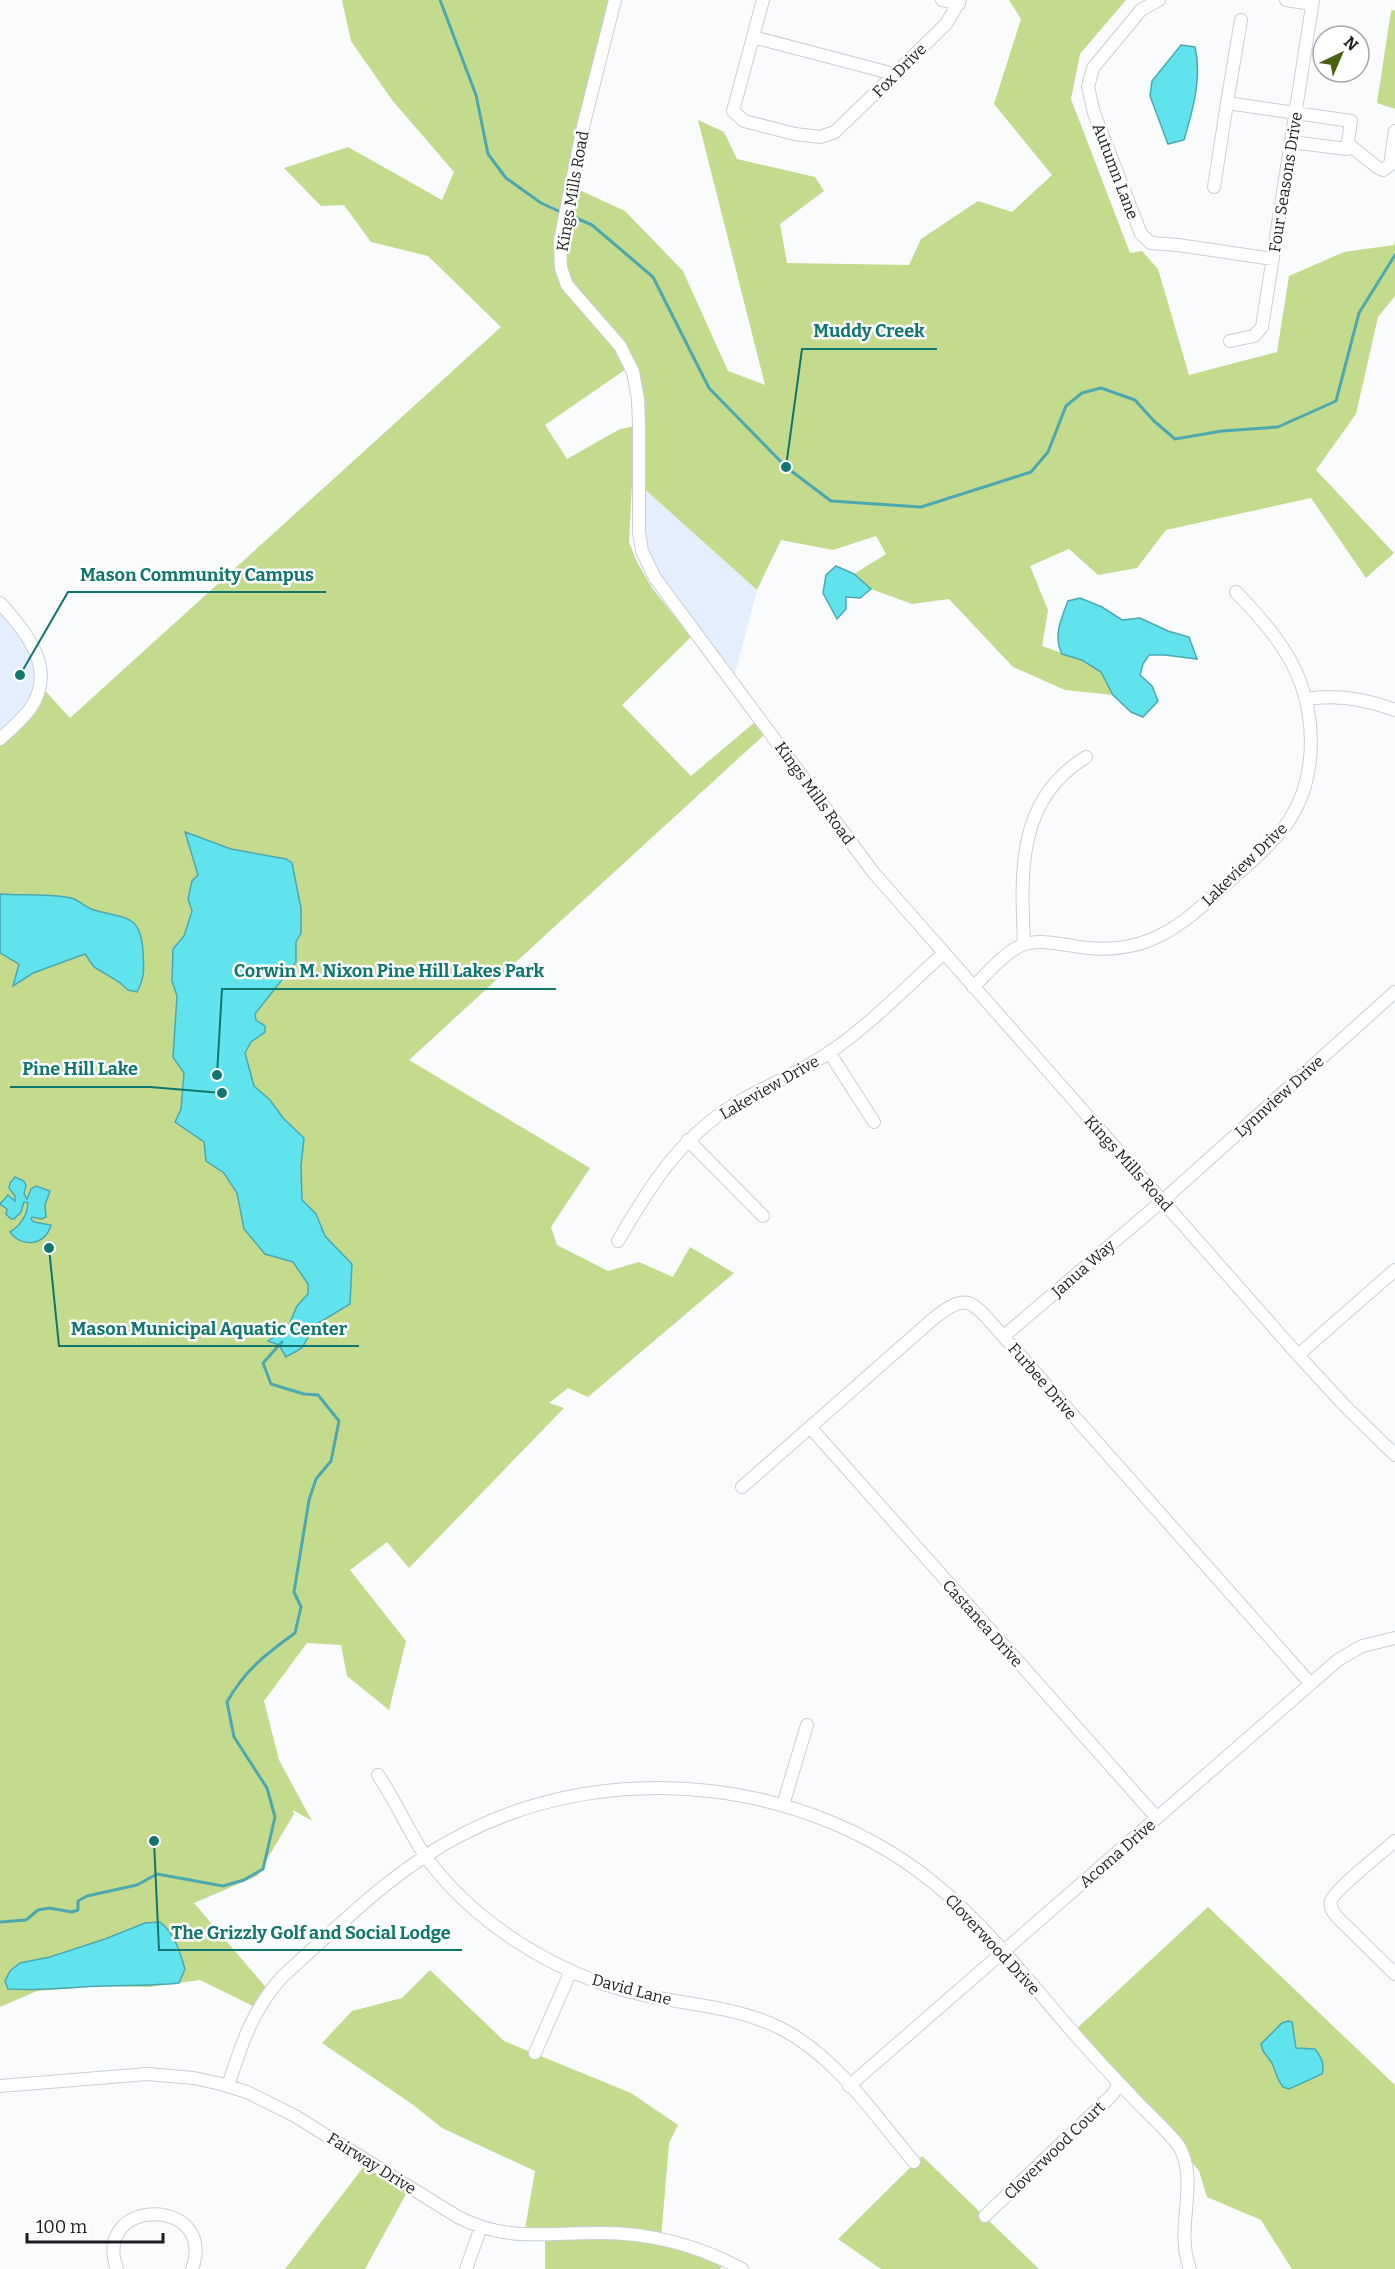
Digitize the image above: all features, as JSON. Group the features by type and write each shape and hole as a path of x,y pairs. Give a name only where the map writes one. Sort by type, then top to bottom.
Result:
{"street":[{"name":"Kings Mills Road","path":"615,0 570,186 560,241 561,268 567,285 620,346 633,372 638,399 639,425 639,532 646,562 675,606 733,681 864,862 1298,1355 1395,1455"},
{"path":"763,0 753,37 894,74"},
{"path":"942,0 959,2"},
{"name":"Autumn Lane","path":"1159,0 1141,10 1096,62 1088,80 1088,94 1092,107 1141,234 1151,243 1178,244 1273,259"},
{"path":"1286,0 1312,2"},
{"name":"Fox Drive","path":"753,37 733,111 744,121 773,130 820,137 831,134 862,108 946,24 959,2"},
{"name":"Four Seasons Drive","path":"1230,341 1254,336 1260,332 1312,2"},
{"path":"1214,187 1241,20"},
{"path":"1227,103 1351,121 1347,149 1291,142"},
{"path":"1348,144 1383,170 1390,165 1395,131"},
{"name":"Lakeview Drive","path":"1024,944 1036,942 1090,948 1125,947 1152,940 1192,914 1263,850 1294,813 1302,794 1310,760 1310,726 1306,699 1301,682 1285,653 1263,621 1236,592"},
{"path":"0,603 24,630 35,649 41,667 39,684 30,710 0,739"},
{"path":"1306,699 1323,696 1342,697 1395,710"},
{"path":"973,987 1012,951 1024,944 1023,864 1030,827 1059,779 1086,757"},
{"name":"Lakeview Drive","path":"618,1241 660,1172 688,1140 724,1111 830,1052 860,1029 943,954"},
{"name":"Lynnview Drive","path":"1162,1200 1395,993"},
{"path":"830,1052 874,1122"},
{"path":"688,1140 763,1216"},
{"name":"Janua Way","path":"1004,1336 1162,1200"},
{"path":"1298,1355 1395,1270"},
{"name":"Furbee Drive","path":"742,1487 933,1319 955,1303 967,1302 978,1308 1004,1336 1310,1683"},
{"name":"Castanea Drive","path":"810,1427 1157,1818"},
{"name":"Acoma Drive","path":"849,2086 1310,1683 1346,1654 1370,1644 1395,1638"},
{"path":"783,1805 807,1725"},
{"name":"David Lane","path":"378,1775 425,1856 450,1884 484,1916 540,1955 571,1971 634,1993 741,2014 773,2025 814,2050 849,2086 914,2162"},
{"name":"Cloverwood Drive","path":"228,2086 245,2033 269,1991 380,1889 425,1856 460,1835 497,1818 530,1807 597,1792 657,1787 746,1796 783,1805 851,1831 904,1862 942,1890 968,1914 1116,2080 1174,2140 1185,2159 1187,2187 1183,2234 1190,2269"},
{"path":"1395,1841 1338,1892 1331,1902 1333,1912 1338,1918 1395,1974"},
{"path":"535,2053 571,1971"},
{"name":"Fairway Drive","path":"0,2086 147,2074 194,2078 228,2086 263,2099 296,2116 458,2217 481,2227 525,2235 600,2233 634,2235 687,2246 742,2269"},
{"name":"Cloverwood Court","path":"984,2216 1112,2095 1118,2086 1116,2080"},
{"path":"117,2269 114,2249 121,2230 137,2217 157,2213 176,2219 191,2234 196,2254 192,2269"},
{"path":"466,2269 481,2227"}],"shaded area":[{"path":"639,484 757,590 733,681 646,562"},
{"path":"0,602 35,649 35,700 0,739"}],"green space":[{"path":"342,0 615,0 571,186 625,211 683,271 728,371 765,385 698,120 724,132 737,159 815,177 824,191 780,224 787,263 909,265 921,239 978,201 1012,212 1052,175 994,104 1021,19 1009,0 1126,0 1080,54 1071,99 1130,253 1142,251 1158,269 1189,375 1277,352 1289,276 1344,252 1394,245 1395,241 1395,296 1378,317 1356,414 1316,470 1394,553 1366,578 1311,498 1166,530 1137,568 1098,575 1069,549 1030,566 1048,610 1042,646 1082,660 1101,672 1113,695 1065,690 1013,667 949,599 912,604 871,589 854,574 886,554 876,536 833,550 781,540 757,590 639,484 639,425 629,367 545,425 567,459 620,429 635,426 629,542 652,588 691,637 622,705 691,776 755,722 764,735 409,1060 590,1168 551,1227 557,1245 608,1271 639,1262 673,1277 690,1247 734,1273 588,1397 568,1388 549,1403 564,1408 409,1568 387,1542 350,1570 406,1641 389,1710 347,1676 341,1645 307,1643 264,1701 279,1760 312,1821 293,1810 294,1814 257,1876 194,1903 269,1991 257,2008 200,1980 149,1987 102,1986 37,1991 0,2007 0,739 17,724 39,684 70,718 501,327 428,256 371,242 344,205 321,206 284,168 348,147 442,200 454,172 392,100 351,41"},
{"path":"1395,10 1395,109 1377,103 1391,11"},
{"path":"1208,1907 1395,2085 1395,2269 1292,2269 1261,2220 1207,2197 1199,2171 1174,2140 1073,2032"},
{"path":"430,1970 504,2041 631,2093 678,2125 669,2143 661,2239 725,2260 720,2269 545,2269 545,2235 524,2235 535,2171 442,2128 412,2104 322,2043 352,2011 402,1998"},
{"path":"922,2156 1039,2269 881,2269 838,2239"},
{"path":"368,2161 410,2187 365,2269 285,2269"}],"water":[{"path":"1181,45 1195,47 1197,82 1184,140 1168,144 1150,96 1152,81"},
{"path":"836,566 854,574 871,589 860,598 846,597 846,609 837,619 823,593 826,575"},
{"path":"1080,598 1102,607 1122,620 1140,618 1168,631 1189,637 1197,659 1149,655 1143,664 1140,675 1152,686 1158,701 1143,717 1131,712 1113,695 1101,672 1082,660 1062,654 1058,641 1061,621 1068,601"},
{"path":"185,832 231,849 286,859 292,863 301,908 301,933 296,942 296,962 255,1014 256,1020 265,1026 265,1032 251,1042 245,1053 254,1086 270,1100 283,1118 304,1138 301,1166 302,1200 316,1214 325,1236 352,1264 350,1304 315,1325 302,1348 286,1357 279,1345 268,1341 288,1327 297,1306 308,1294 308,1284 293,1262 265,1254 244,1229 237,1193 224,1173 206,1161 204,1142 175,1122 181,1109 184,1073 173,1057 177,996 172,981 173,949 184,936 192,911 188,899 192,881 198,875"},
{"path":"0,894 67,897 91,909 129,919 139,930 142,939 143,973 137,992 128,990 94,967 85,954 33,973 13,986 19,964 0,953"},
{"path":"15,1177 24,1181 26,1185 24,1194 27,1199 31,1189 36,1186 50,1191 45,1205 46,1217 42,1219 32,1217 31,1219 34,1222 51,1225 39,1241 21,1241 10,1232 23,1220 28,1203 24,1202 21,1212 14,1219 6,1214 7,1209 0,1204 8,1195 15,1201 15,1196 9,1188"},
{"path":"160,1922 173,1938 185,1969 179,1983 8,1989 5,1981 10,1971 20,1963 50,1957 145,1923"},
{"path":"1292,2022 1296,2048 1315,2049 1323,2064 1322,2074 1289,2089 1283,2087 1279,2081 1261,2044 1282,2023"}],"waterway":[{"path":"440,0 476,95 488,154 506,178 541,203 563,213"},
{"path":"569,215 592,225 653,277 709,388 786,467 831,501 921,507 1031,472 1048,452 1066,406 1082,393 1101,388 1135,400 1175,439 1222,431 1278,427 1336,401 1359,313 1395,255"},
{"path":"0,1922 26,1920 38,1910 49,1908 72,1912 78,1910 78,1901 87,1896 137,1885 157,1874 223,1886 244,1880 263,1869 275,1817 267,1788 234,1737 227,1702 257,1663 295,1633 301,1607 294,1592 309,1500 316,1479 331,1461 339,1421 318,1395 304,1394 271,1384 263,1363 282,1342"}],"place":[{"name":"Muddy Creek","path":"786,467"},
{"name":"Mason Community Campus","path":"20,675"},
{"name":"Corwin M. Nixon Pine Hill Lakes Park","path":"217,1075"},
{"name":"Pine Hill Lake","path":"222,1093"},
{"name":"Mason Municipal Aquatic Center","path":"49,1248"},
{"name":"The Grizzly Golf and Social Lodge","path":"154,1841"}]}
